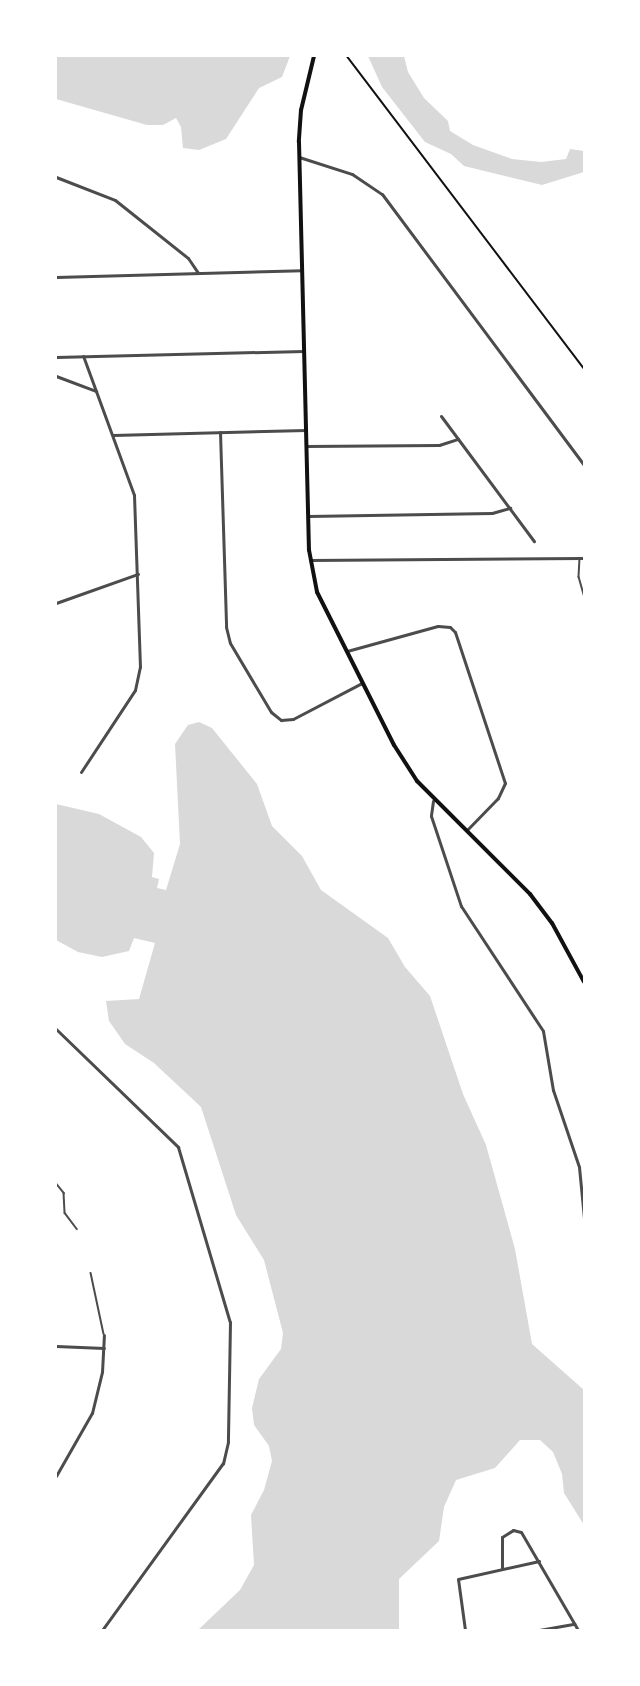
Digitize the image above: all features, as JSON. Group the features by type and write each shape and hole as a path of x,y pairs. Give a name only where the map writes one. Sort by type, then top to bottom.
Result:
{"main road":[{"path":"314,56 300,114 299,157 308,516 310,561 316,592 402,759 433,801 538,904 585,982"}],"street":[{"path":"299,157 352,174 382,194 585,465"},
{"path":"56,177 115,200 188,258 198,273"},
{"path":"56,277 302,270"},
{"path":"56,357 304,351"},
{"path":"81,772 139,679 138,574 134,495 83,356"},
{"path":"56,376 96,392"},
{"path":"441,416 534,541"},
{"path":"113,435 306,430"},
{"path":"220,432 226,627 230,643 271,712 281,720 293,719 362,683"},
{"path":"306,446 439,445 458,439"},
{"path":"308,516 492,513 510,508"},
{"path":"310,561 585,558"},
{"path":"56,603 138,574"},
{"path":"345,651 438,626 453,629 505,783 498,798 466,832"},
{"path":"433,801 431,813 435,830 461,906 543,1031 553,1090 577,1156 585,1218"},
{"path":"56,1029 178,1147 230,1322 228,1442 223,1463 102,1630"},
{"path":"56,1476 92,1413 104,1347 104,1335"},
{"path":"56,1346 104,1347"},
{"path":"502,1568 502,1537 513,1530 525,1535 578,1630"},
{"path":"465,1630 458,1579 540,1561"},
{"path":"538,1630 574,1624"}],"lane":[{"path":"580,558 579,577 585,595"},
{"path":"56,1184 64,1193 65,1213 77,1229"},
{"path":"91,1273 104,1335"}],"path":[{"path":"347,56 585,368"}],"shaded area":[{"path":"56,56 290,56 282,77 259,88 226,139 199,150 183,148 181,127 176,118 163,125 147,125 56,99"},
{"path":"368,56 404,56 408,72 424,98 448,121 450,131 473,145 512,159 541,162 566,159 570,149 584,151 584,172 542,185 464,166 451,154 425,142 382,87"},
{"path":"199,722 212,728 257,784 272,826 302,856 321,890 388,938 405,967 430,996 463,1094 486,1145 515,1249 532,1344 584,1390 584,1525 564,1493 562,1474 553,1452 540,1440 520,1440 495,1468 456,1480 444,1507 439,1541 399,1579 399,1630 198,1630 240,1590 254,1565 251,1515 264,1490 272,1461 269,1446 254,1425 252,1408 259,1379 281,1349 283,1333 264,1260 236,1215 201,1107 154,1063 125,1044 109,1021 106,1001 139,999 155,943 134,938 129,951 102,957 78,952 56,940 56,804 99,814 141,837 154,853 152,877 159,879 157,888 166,890 180,844 175,744 188,725"}]}
